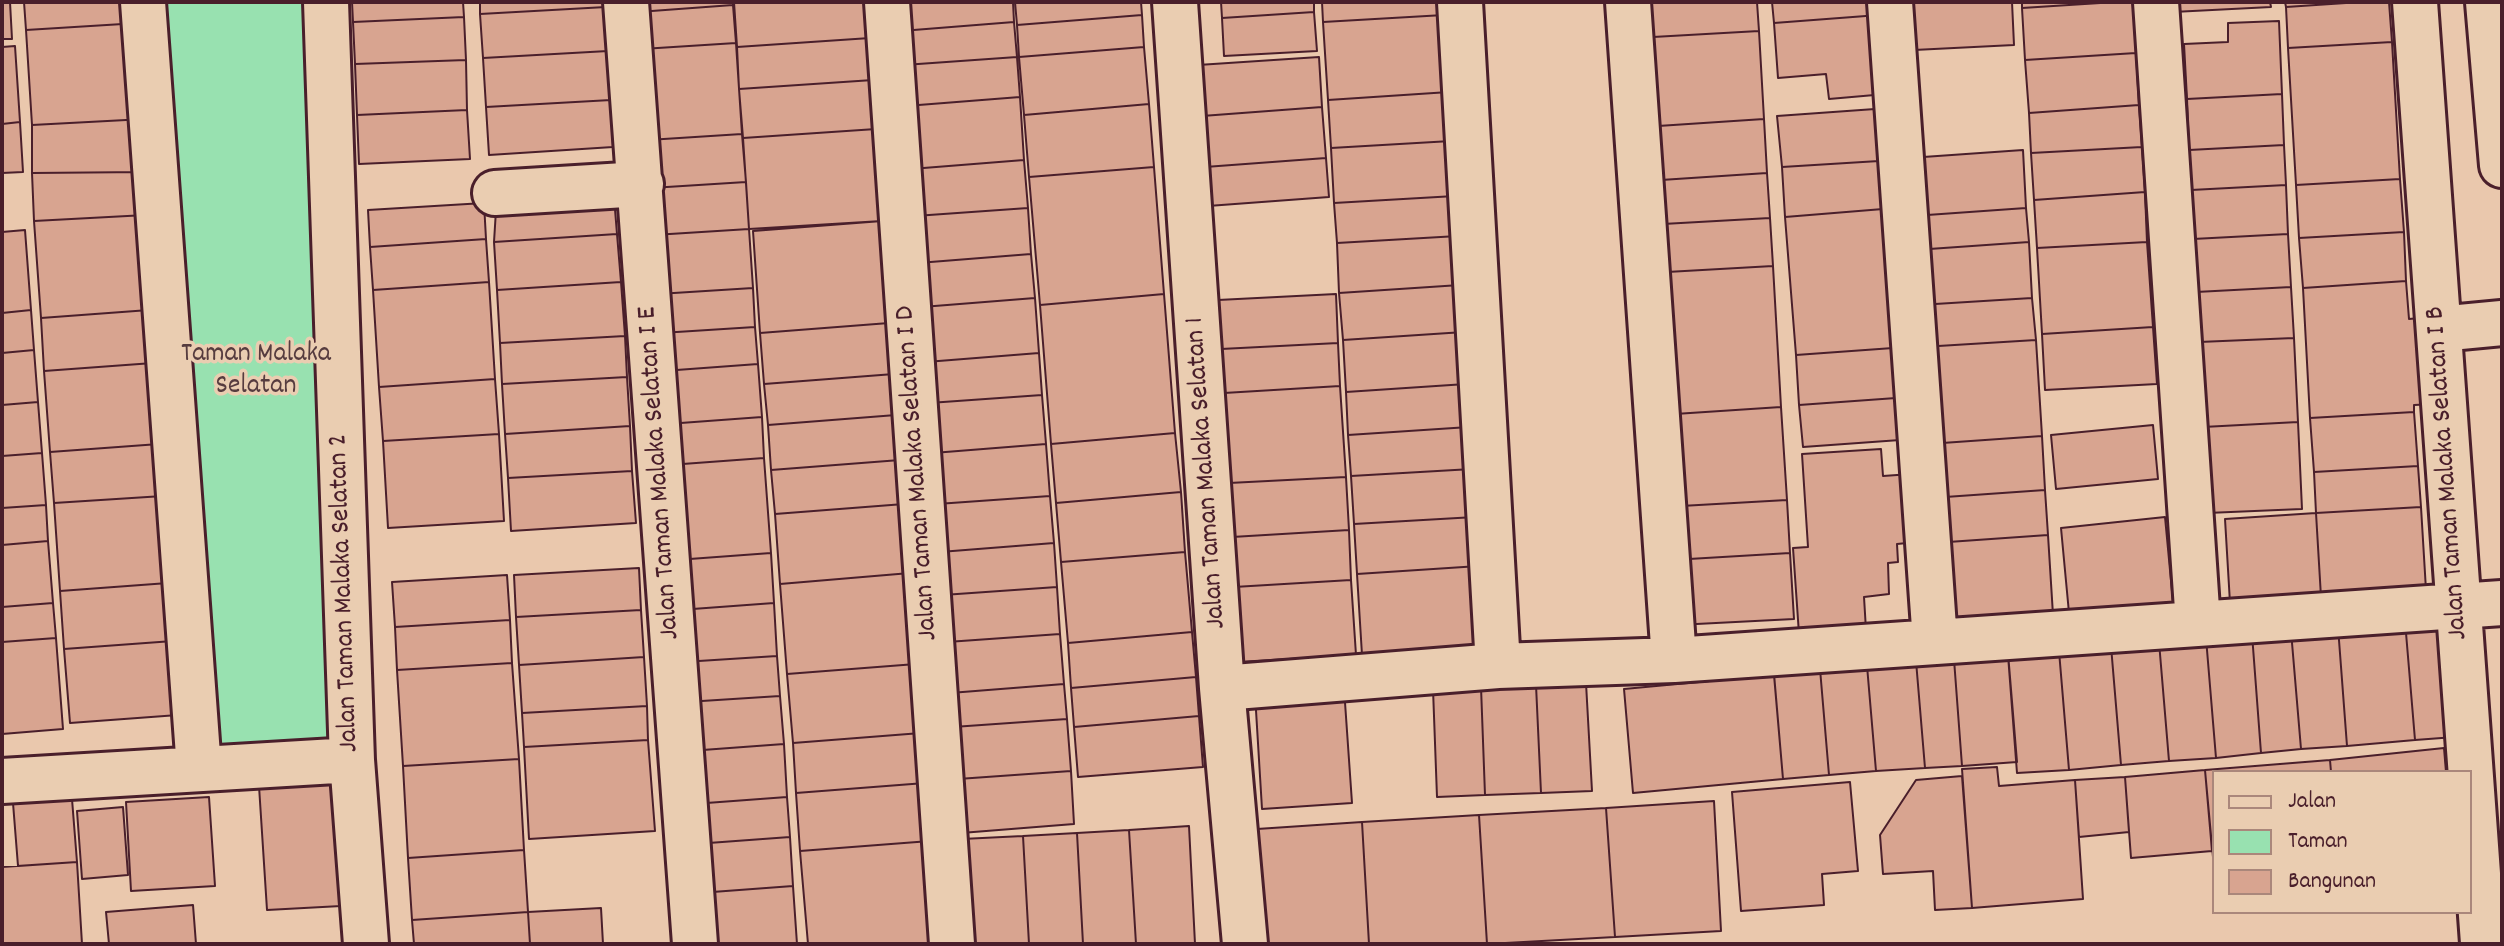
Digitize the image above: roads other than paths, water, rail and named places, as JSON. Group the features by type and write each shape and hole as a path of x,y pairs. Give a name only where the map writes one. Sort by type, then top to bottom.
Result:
{"street":[{"path":"143,2 199,769"},
{"name":"Jalan Taman Malaka Selatan 2","path":"326,2 352,760 366,944"},
{"name":"Jalan Taman Malaka Selatan I E","path":"626,2 695,944"},
{"name":"Jalan Taman Malaka Selatan I D","path":"887,2 952,944"},
{"name":"Jalan Taman Malaka Selatan 1","path":"1175,2 1222,688 1245,944"},
{"path":"1460,2 1498,666"},
{"path":"1628,2 1674,660"},
{"path":"1890,2 1935,642"},
{"path":"2156,2 2198,624"},
{"name":"Jalan Taman Malaka Selatan I B","path":"2415,2 2471,770"},
{"path":"2488,2 2502,165"},
{"path":"495,193 641,184"},
{"path":"2439,329 2502,323"},
{"path":"1222,688 1498,666 1674,660 2502,603"},
{"path":"2,781 352,760"},
{"name":"Jalan Taman Malaka Selatan I B","path":"2472,788 2483,943"},
{"path":"2471,944 2502,943"}],"park label":[{"name":"Taman Malaka Selatan","path":"256,372"}]}
